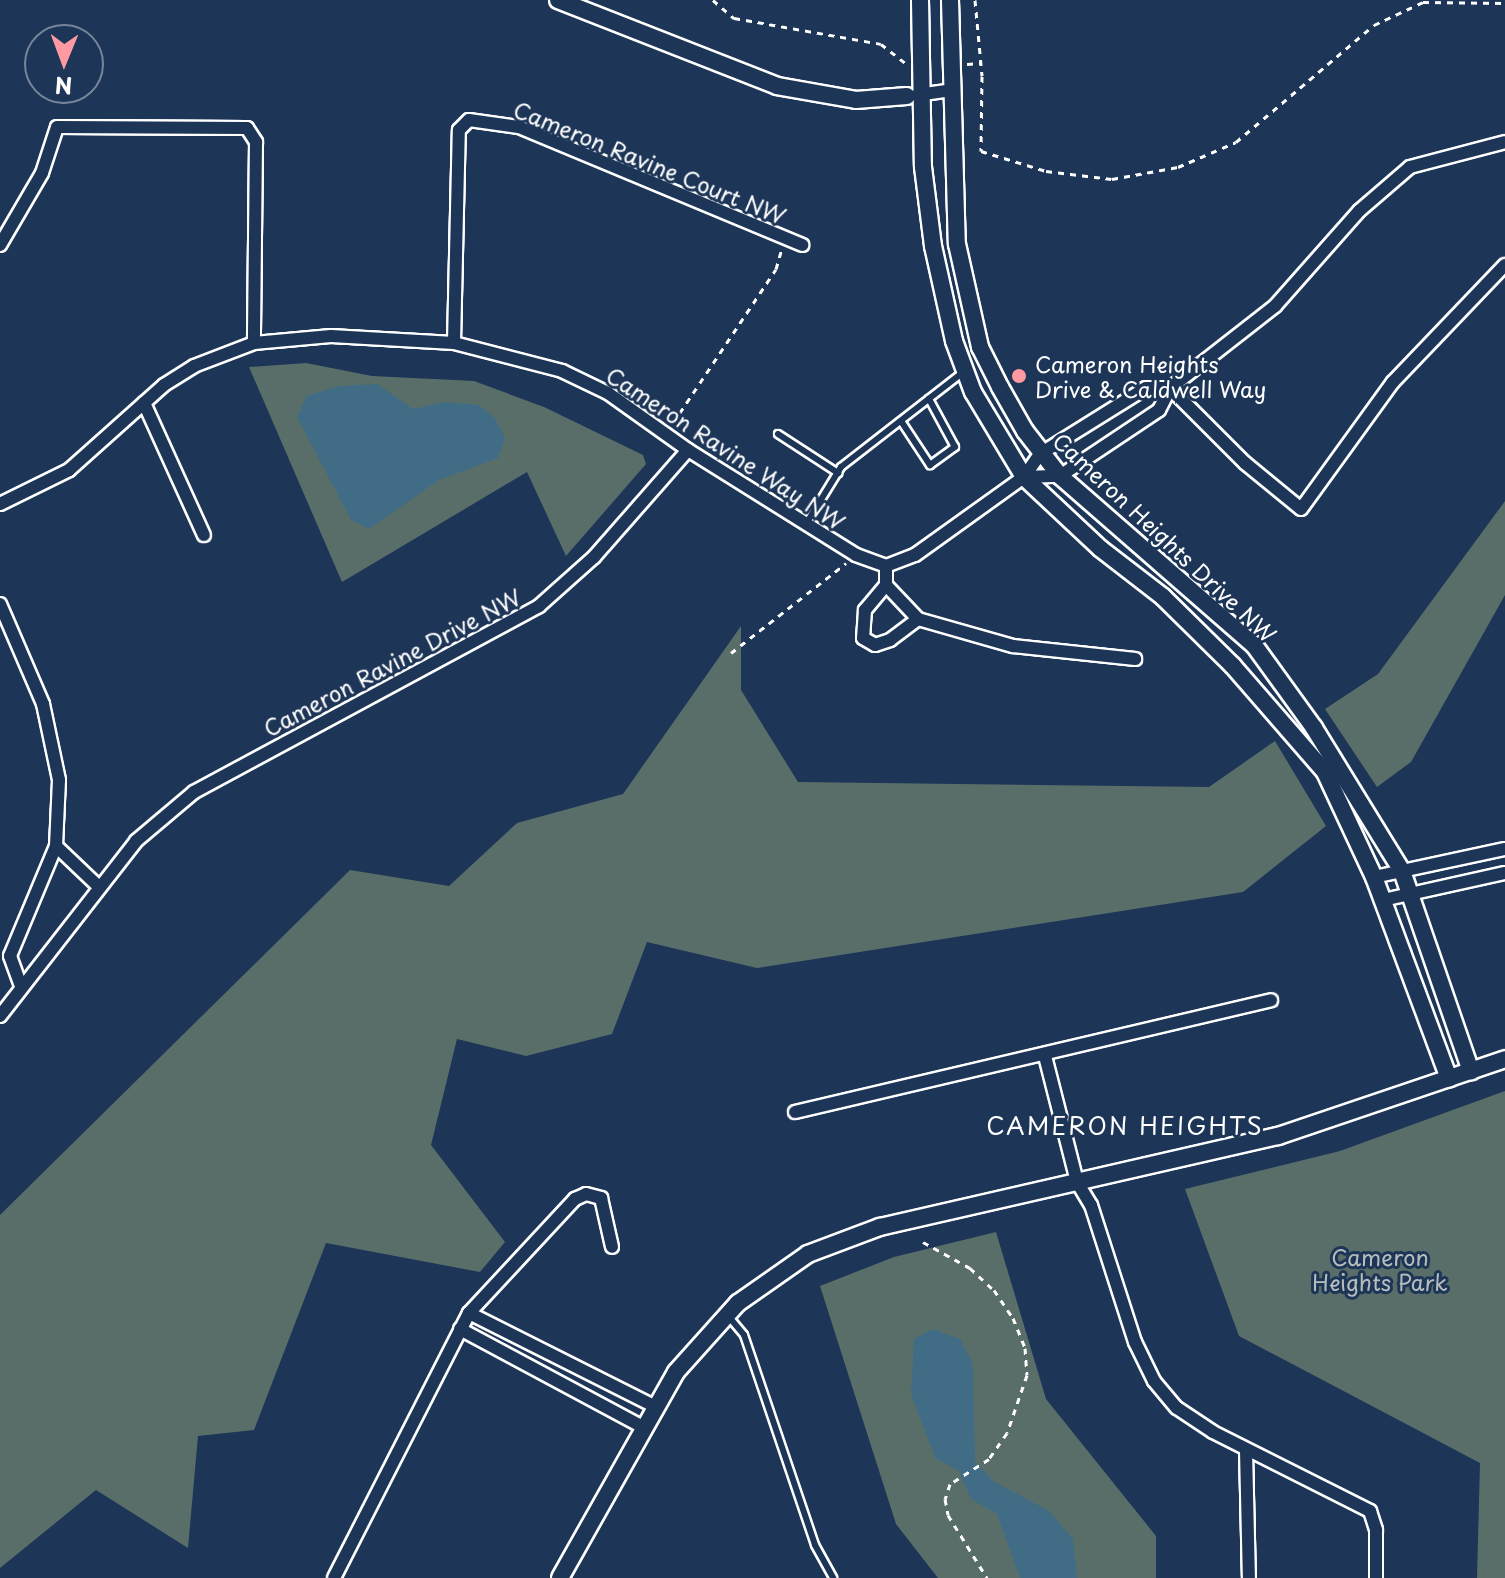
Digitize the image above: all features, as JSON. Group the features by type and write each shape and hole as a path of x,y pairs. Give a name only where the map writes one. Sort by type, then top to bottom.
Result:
{"street":[{"path":"558,0 777,86 856,100 953,90"},
{"name":"Cameron Heights Drive NW","path":"920,0 925,94 923,167 933,246 965,371 1000,444 1024,477 1101,549 1163,597 1308,734 1363,804 1402,871 1471,1071"},
{"name":"Cameron Heights Drive NW","path":"950,0 952,196 965,287 980,347 1040,454 1060,476 1254,645 1308,734 1345,806 1449,1079"},
{"name":"Cameron Ravine Court NW","path":"454,343 459,130 469,120 519,127 802,245"},
{"path":"0,245 42,173 57,127 247,128 256,142 254,343"},
{"path":"1024,477 1060,476 1159,410 1170,388 1275,306 1359,211 1410,167 1505,142"},
{"path":"918,619 890,640 875,645 863,638 865,610 886,585 886,566 915,555 1024,477 1040,454 1146,388 1170,388 1245,463 1301,509 1393,382 1505,265"},
{"name":"Cameron Ravine Way NW","path":"0,504 69,470 144,403 194,366 254,343 331,336 454,343 562,371 608,393 688,450 806,524 856,555 886,566"},
{"path":"144,403 204,535"},
{"name":"Cameron Ravine Drive NW","path":"0,1016 136,841 194,792 539,606 594,557 688,450"},
{"path":"886,585 918,619 1013,646 1135,659"},
{"path":"0,604 43,704 56,755 56,846 10,956 21,986"},
{"path":"56,846 98,886"},
{"path":"1374,877 1505,849"},
{"path":"1383,900 1505,873"},
{"path":"795,1112 1045,1056 1271,1000"},
{"path":"1045,1056 1077,1182 1091,1205 1135,1342 1154,1381 1193,1420 1246,1450 1370,1511 1376,1530 1376,1578"},
{"path":"560,1578 654,1406 727,1314 771,1276 847,1237 1278,1136 1505,1059"},
{"path":"334,1578 469,1313 575,1199 586,1194 601,1198 612,1247"},
{"path":"469,1313 654,1406"},
{"path":"460,1329 643,1427"},
{"path":"1246,1450 1249,1578"}],"lane":[{"path":"806,524 838,473 965,371"},
{"path":"901,421 930,465 955,447 929,399"},
{"path":"778,434 838,473"},
{"path":"727,1314 744,1335 815,1545 833,1578"}],"path":[{"path":"713,0 734,18 874,42 907,66 924,65"},
{"path":"975,0 981,63 981,151 1046,171 1112,179 1178,167 1236,142 1374,25 1423,2 1505,3"},
{"path":"953,64 981,63"},
{"path":"667,433 776,269 785,238"},
{"path":"731,653 856,555"},
{"path":"923,1242 970,1268 994,1290 1021,1336 1024,1389 1007,1433 983,1463 959,1478 947,1491 945,1507 987,1578"}],"green space":[{"path":"306,363 372,376 474,381 544,407 643,455 646,464 566,556 527,472 342,582 249,367"},
{"path":"1505,501 1505,595 1411,762 1377,787 1325,709 1378,674"},
{"path":"741,626 741,690 798,782 1209,787 1275,741 1326,826 1243,892 757,968 647,942 612,1034 526,1056 457,1039 431,1145 505,1242 480,1272 326,1243 254,1430 198,1436 188,1548 96,1490 0,1568 0,1215 350,870 449,886 517,823 623,794"},
{"name":"Cameron Heights Park","path":"1505,1091 1505,1578 1477,1578 1480,1463 1239,1336 1185,1189 1340,1151"},
{"path":"996,1232 1046,1399 1156,1536 1156,1578 938,1578 896,1524 820,1286 894,1257"}],"water":[{"path":"377,384 413,409 444,402 479,405 495,418 505,438 498,458 439,480 369,529 351,520 297,417 307,396 339,386"},
{"path":"933,1329 960,1339 973,1364 975,1461 993,1481 1049,1511 1073,1539 1077,1578 1020,1578 997,1514 971,1499 959,1471 935,1458 911,1394 914,1339"}],"place":[{"name":"Cameron Heights Drive & Caldwell Way","path":"1019,376"}],"district":[{"name":"CAMERON HEIGHTS","path":"1125,1126"}]}
